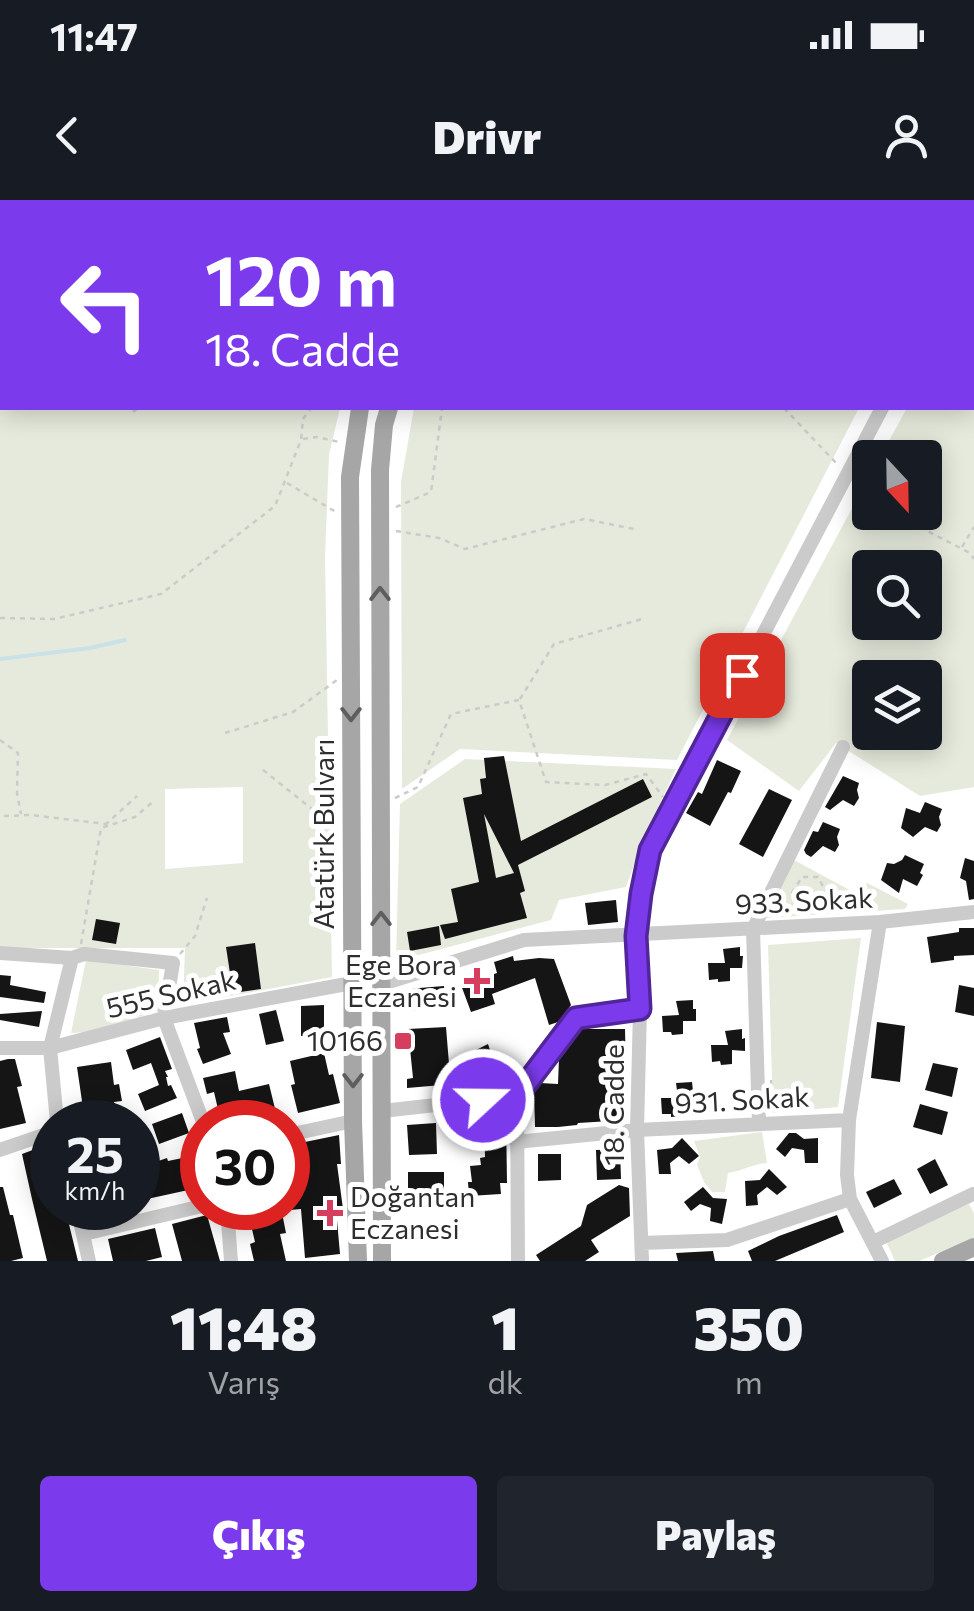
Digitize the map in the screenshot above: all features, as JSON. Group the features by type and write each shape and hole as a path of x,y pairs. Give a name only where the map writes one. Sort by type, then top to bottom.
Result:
{"main road":[{"name":"Atatürk Bulvarı","path":"358,1261 353,1121 350,477 360,410"},
{"name":"Atatürk Bulvarı","path":"382,1261 380,470 388,410"},
{"path":"943,1261 974,1247"}],"street":[{"name":"18. Cadde","path":"642,1261 636,936 650,850 881,410"},
{"path":"765,1120 753,929 843,747"},
{"name":"933. Sokak","path":"382,984 524,940 880,922 974,912"},
{"path":"880,922 849,1120 848,1175 850,1199 882,1261"},
{"path":"0,953 75,957 84,954 174,963 164,1018 195,1100"},
{"path":"55,1100 50,1048 75,957"},
{"name":"555 Sokak","path":"0,1048 50,1048 164,1018 352,983"},
{"path":"518,1261 517,1096 576,1018 640,1009"},
{"path":"382,1111 517,1096"},
{"name":"931. Sokak","path":"516,1142 765,1120 849,1120"},
{"path":"310,1130 353,1121"},
{"path":"0,1150 30,1140"},
{"path":"872,1242 973,1195 974,1174"},
{"path":"642,1243 727,1240 850,1199"},
{"path":"84,1234 180,1211"},
{"path":"83,1230 89,1261"},
{"path":"228,1230 230,1261"}],"path":[{"path":"0,618 54,619 162,594 275,506 301,440 303,418 309,410"},
{"path":"380,521 430,492 442,410"},
{"path":"786,410 847,474"},
{"path":"301,440 318,436 355,446"},
{"path":"284,482 350,520"},
{"path":"380,521 465,549 584,519 634,529"},
{"path":"961,548 974,527"},
{"path":"926,530 970,552 974,559"},
{"path":"380,805 418,787 450,714 519,700 554,644 642,619"},
{"path":"225,733 293,712 351,670"},
{"path":"519,700 546,782 605,785 646,774 672,808"},
{"path":"0,740 18,753 21,815"},
{"path":"262,770 352,840"},
{"path":"75,957 101,828 137,796"},
{"path":"101,828 135,817 155,800"},
{"path":"4,816 106,824"},
{"path":"819,924 818,906 826,892 818,877 802,877 792,892 801,906 818,906 863,901 862,922"},
{"path":"174,963 195,936 207,898"},
{"path":"765,1120 771,1077"}],"shaded area":[{"path":"0,410 340,410 329,455 325,557 332,977 183,1005 185,948 0,948","holes":["243,787 243,863 165,869 165,789"]},
{"path":"414,410 858,410 677,760 460,749 402,789 401,482"},
{"path":"906,410 974,410 974,787 920,796 836,743 799,791 727,740 852,508 852,530 942,530 942,440 889,440"},
{"path":"465,759 676,769 626,887 559,900 551,920 396,961 400,804"},
{"path":"794,860 855,893 867,883 908,904 905,909 765,918"},
{"path":"861,938 838,1107 773,1113 768,945"},
{"path":"86,960 159,970 158,1011 91,1032 71,1033"},
{"path":"762,1132 767,1163 728,1173 725,1192 712,1192 697,1165 700,1157 694,1141"},
{"path":"969,1204 974,1213 974,1238 919,1261 895,1261 885,1239"}],"building":[{"path":"504,756 521,841 643,779 652,797 518,865 527,918 445,939 440,925 458,922 451,889 479,882 463,798 482,794 480,779 486,778 484,758","holes":["484,814 514,873 496,878"]},
{"path":"717,760 741,771 710,826 686,813 698,792 702,794"},
{"path":"843,776 859,783 859,798 854,806 843,800 830,810 825,807"},
{"path":"769,789 792,800 763,857 739,844"},
{"path":"925,802 942,809 941,825 937,832 925,827 913,837 901,828 906,808 920,813"},
{"path":"823,822 840,829 839,845 835,852 823,846 811,857 804,850 813,831 818,832"},
{"path":"905,855 924,864 920,873 923,875 917,886 903,879 899,893 881,880 887,863 894,864"},
{"path":"965,858 974,861 974,899 969,900 966,881 960,878"},
{"path":"616,900 618,922 588,925 585,903"},
{"path":"96,919 120,923 116,944 92,940"},
{"path":"439,926 441,945 410,951 407,932"},
{"path":"959,928 974,928 974,955 931,963 927,937 959,932"},
{"path":"255,943 261,989 233,993 226,947"},
{"path":"740,947 742,968 730,968 730,981 709,980 708,963 725,963 723,949"},
{"path":"513,956 514,961 554,959 571,1005 558,1022 549,1025 535,978 492,994 495,1004 471,1012 461,985 497,973 494,962"},
{"path":"0,975 11,976 10,985 46,992 44,1003 0,997"},
{"path":"959,985 974,988 974,1016 955,1012"},
{"path":"444,986 446,1008 409,1011 407,989"},
{"path":"693,1000 696,1021 683,1021 683,1034 663,1032 662,1016 679,1015 676,1001"},
{"path":"324,1005 324,1035 301,1036 301,1006"},
{"path":"276,1010 284,1041 266,1045 259,1014"},
{"path":"42,1011 39,1027 0,1020 0,1014"},
{"path":"227,1017 230,1032 223,1033 231,1054 203,1064 194,1023"},
{"path":"877,1022 905,1026 900,1082 871,1078"},
{"path":"446,1027 450,1076 441,1076 442,1085 407,1088 407,1079 413,1078 408,1029"},
{"path":"581,1029 625,1029 627,1120 535,1127 534,1091 540,1083 558,1084 559,1058"},
{"path":"742,1029 745,1051 732,1050 732,1064 712,1062 711,1045 728,1045 725,1031"},
{"path":"160,1037 172,1069 165,1071 168,1086 177,1098 160,1105 160,1100 140,1100 138,1094 159,1085 151,1063 133,1070 126,1050"},
{"path":"488,1044 499,1077 468,1083 460,1058"},
{"path":"324,1053 340,1103 310,1110 310,1100 295,1100 290,1061"},
{"path":"15,1059 26,1123 0,1129 0,1061"},
{"path":"111,1062 114,1085 119,1084 122,1100 82,1100 77,1067"},
{"path":"933,1063 958,1068 952,1097 925,1090"},
{"path":"235,1071 239,1091 269,1084 273,1100 216,1100 214,1092 207,1094 203,1078"},
{"path":"692,1082 695,1103 682,1103 683,1116 662,1114 661,1098 678,1098 676,1083"},
{"path":"920,1104 948,1112 942,1135 913,1127"},
{"path":"180,1114 180,1136 160,1144 160,1121"},
{"path":"506,1115 507,1183 500,1183 501,1194 469,1196 470,1166 481,1165 480,1158 485,1157 484,1116"},
{"path":"436,1123 437,1154 409,1155 407,1125"},
{"path":"789,1133 804,1139 818,1138 818,1163 805,1163 804,1150 792,1148 785,1157 776,1149"},
{"path":"339,1135 341,1164 337,1164 343,1209 336,1209 340,1254 305,1258 303,1230 310,1230 310,1141"},
{"path":"682,1138 699,1156 689,1164 679,1156 670,1163 671,1174 659,1174 657,1150 672,1148"},
{"path":"620,1149 621,1179 597,1180 596,1150"},
{"path":"30,1151 30,1188 22,1154"},
{"path":"538,1154 561,1154 561,1180 538,1181"},
{"path":"180,1159 180,1192 160,1196 160,1160"},
{"path":"935,1159 948,1185 930,1194 917,1169"},
{"path":"769,1169 787,1187 777,1195 767,1187 757,1195 758,1205 746,1206 745,1181 760,1180"},
{"path":"408,1172 444,1172 444,1200 408,1200"},
{"path":"894,1179 902,1194 874,1208 866,1192"},
{"path":"619,1185 629,1188 630,1216 591,1240 599,1252 585,1261 540,1261 536,1255 581,1226 587,1205"},
{"path":"0,1187 13,1215 23,1258 11,1261 0,1261"},
{"path":"703,1187 713,1198 727,1199 722,1224 710,1221 711,1208 700,1204 691,1211 684,1202"},
{"path":"837,1215 844,1232 775,1261 752,1261 748,1251"},
{"path":"180,1222 180,1230 211,1230 220,1261 182,1261 172,1224"},
{"path":"40,1230 70,1230 78,1261 47,1261"},
{"path":"155,1230 162,1257 113,1261 108,1239"},
{"path":"252,1230 285,1230 280,1234 286,1261 254,1261 250,1244 255,1242"},
{"path":"713,1251 715,1261 678,1261 676,1253"}],"waterway":[{"path":"0,659 125,640"}],"place":[{"name":"Ege Bora Eczanesi","path":"477,981"},
{"name":"10166","path":"403,1041"},
{"name":"Doğantan Eczanesi","path":"330,1213"}],"route":[{"path":"483,1100 517,1096 576,1018 640,1009 636,936 650,850 742,675"}]}
